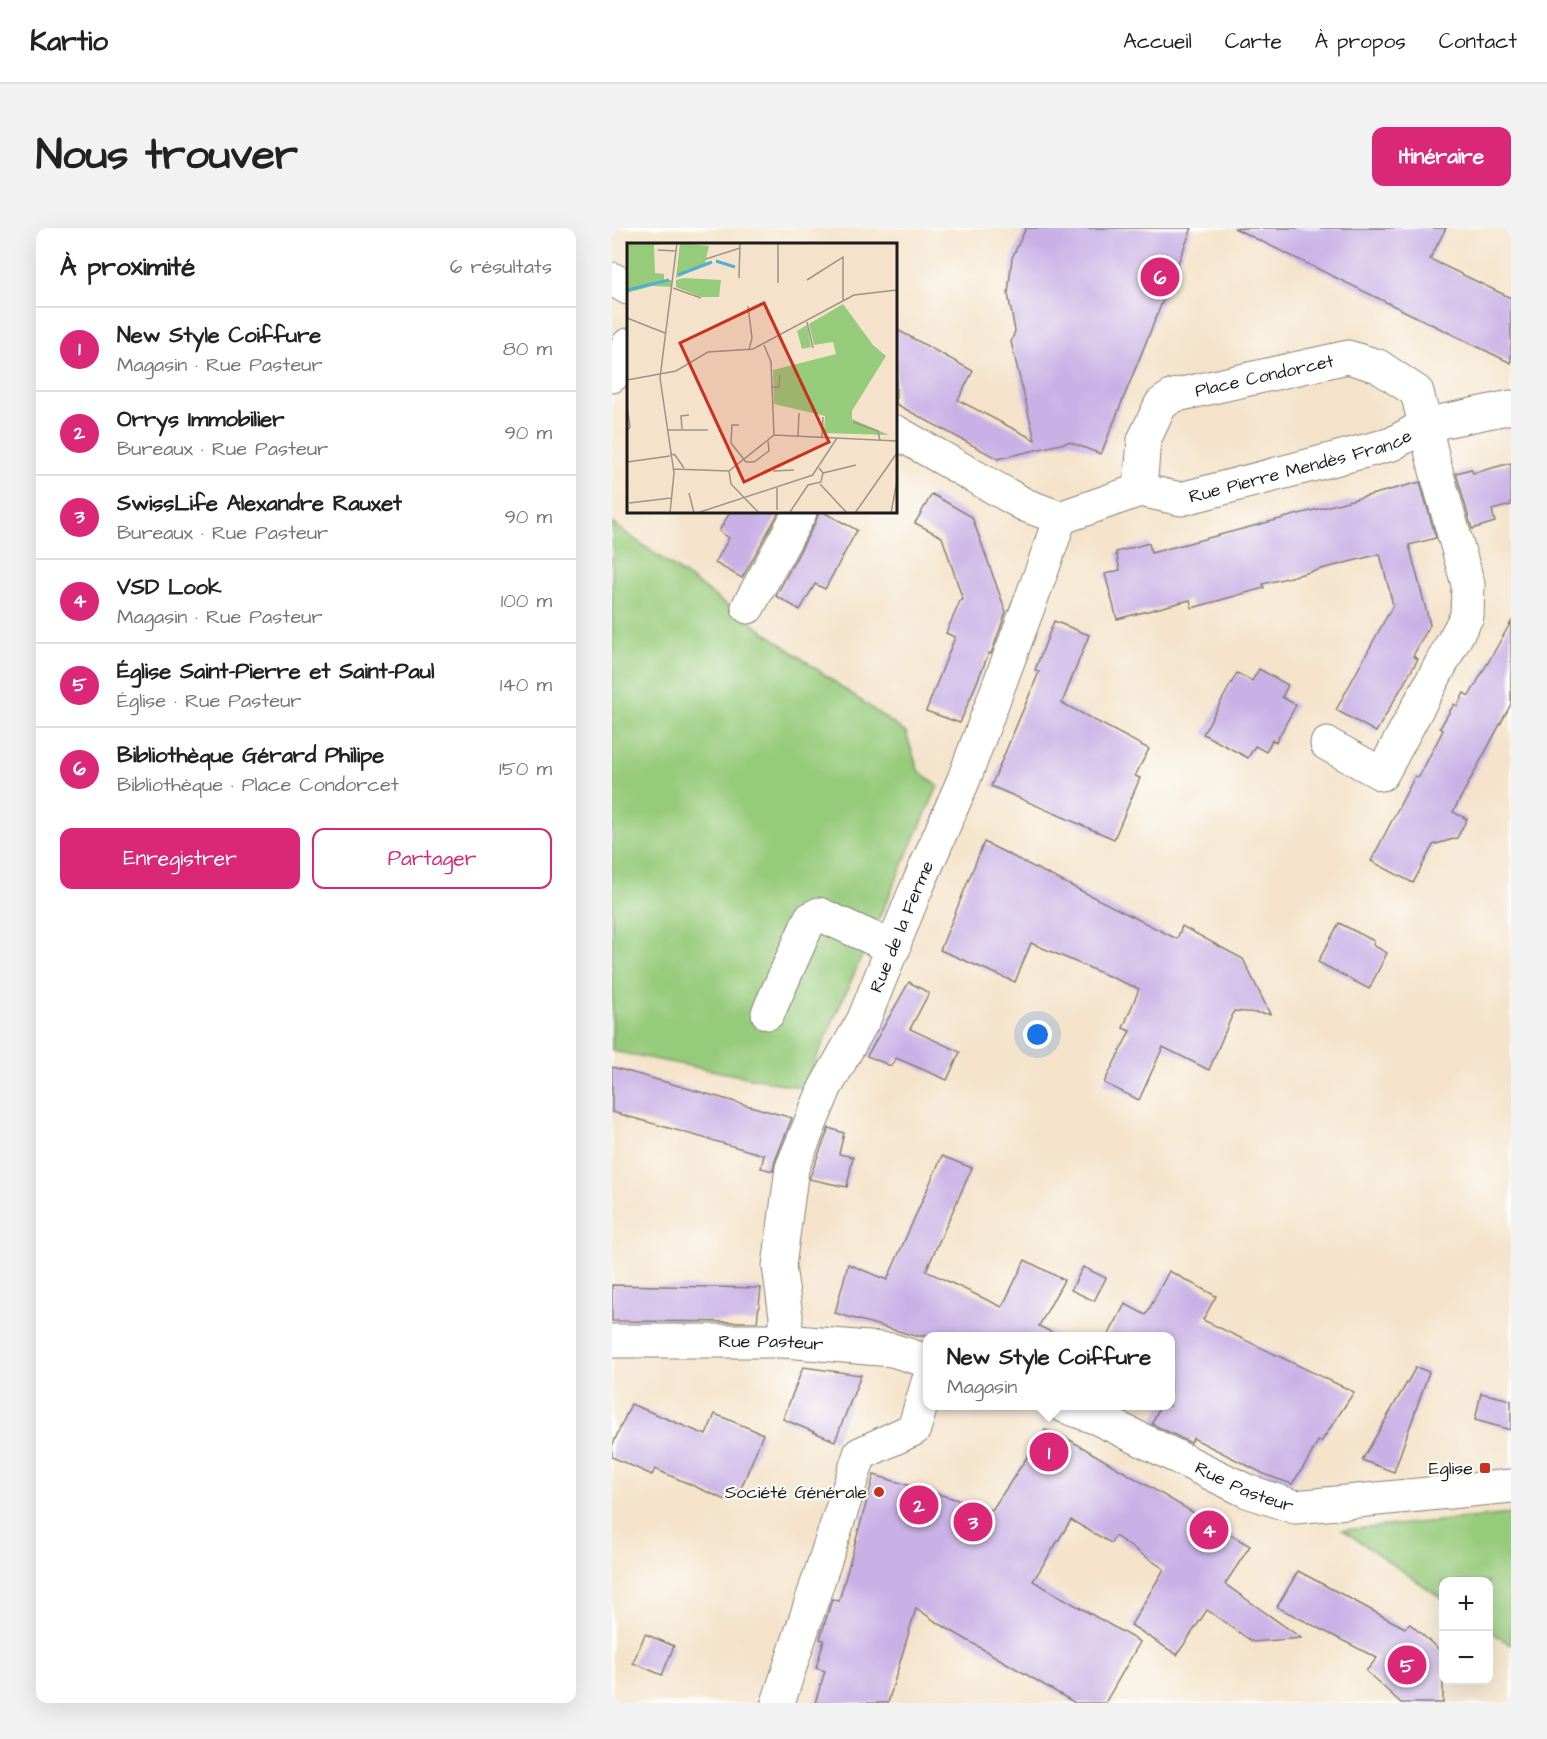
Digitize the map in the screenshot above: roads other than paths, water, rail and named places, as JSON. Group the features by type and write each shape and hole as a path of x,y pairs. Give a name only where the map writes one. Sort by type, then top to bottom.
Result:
{"street":[{"path":"612,279 627,287"},
{"path":"612,376 627,347"},
{"name":"Place Condorcet","path":"1140,490 1144,440 1161,404 1173,396 1348,357 1378,366 1417,392 1468,585 1467,616 1382,774 1327,744"},
{"name":"Rue Pierre Mendès France","path":"1140,490 1181,499 1392,444 1425,425 1511,406"},
{"path":"897,433 1025,505 1060,518 1140,490"},
{"path":"748,607 799,513"},
{"name":"Rue de la Ferme","path":"785,1341 786,1316 779,1266 792,1168 825,1088 864,1019 914,894 964,779 1060,518"},
{"path":"768,1013 810,919 819,914 894,948"},
{"name":"Rue Pasteur","path":"612,1341 785,1341 892,1350 923,1359"},
{"path":"778,1703 860,1454 914,1429 923,1396"},
{"name":"Rue Pasteur","path":"1075,1410 1097,1418 1247,1491 1295,1507 1511,1486"}],"place":[{"name":"Bibliothèque Gérard Philipe","path":"1160,277"},
{"name":"New Style Coiffure","path":"1049,1452"},
{"name":"Eglise","path":"1485,1468"},
{"name":"Société Générale","path":"879,1492"},
{"name":"Orrys Immobilier","path":"919,1505"},
{"name":"SwissLife Alexandre Rauxet","path":"973,1522"},
{"name":"VSD Look","path":"1209,1530"},
{"name":"Église Saint-Pierre et Saint-Paul","path":"1407,1665"}]}
